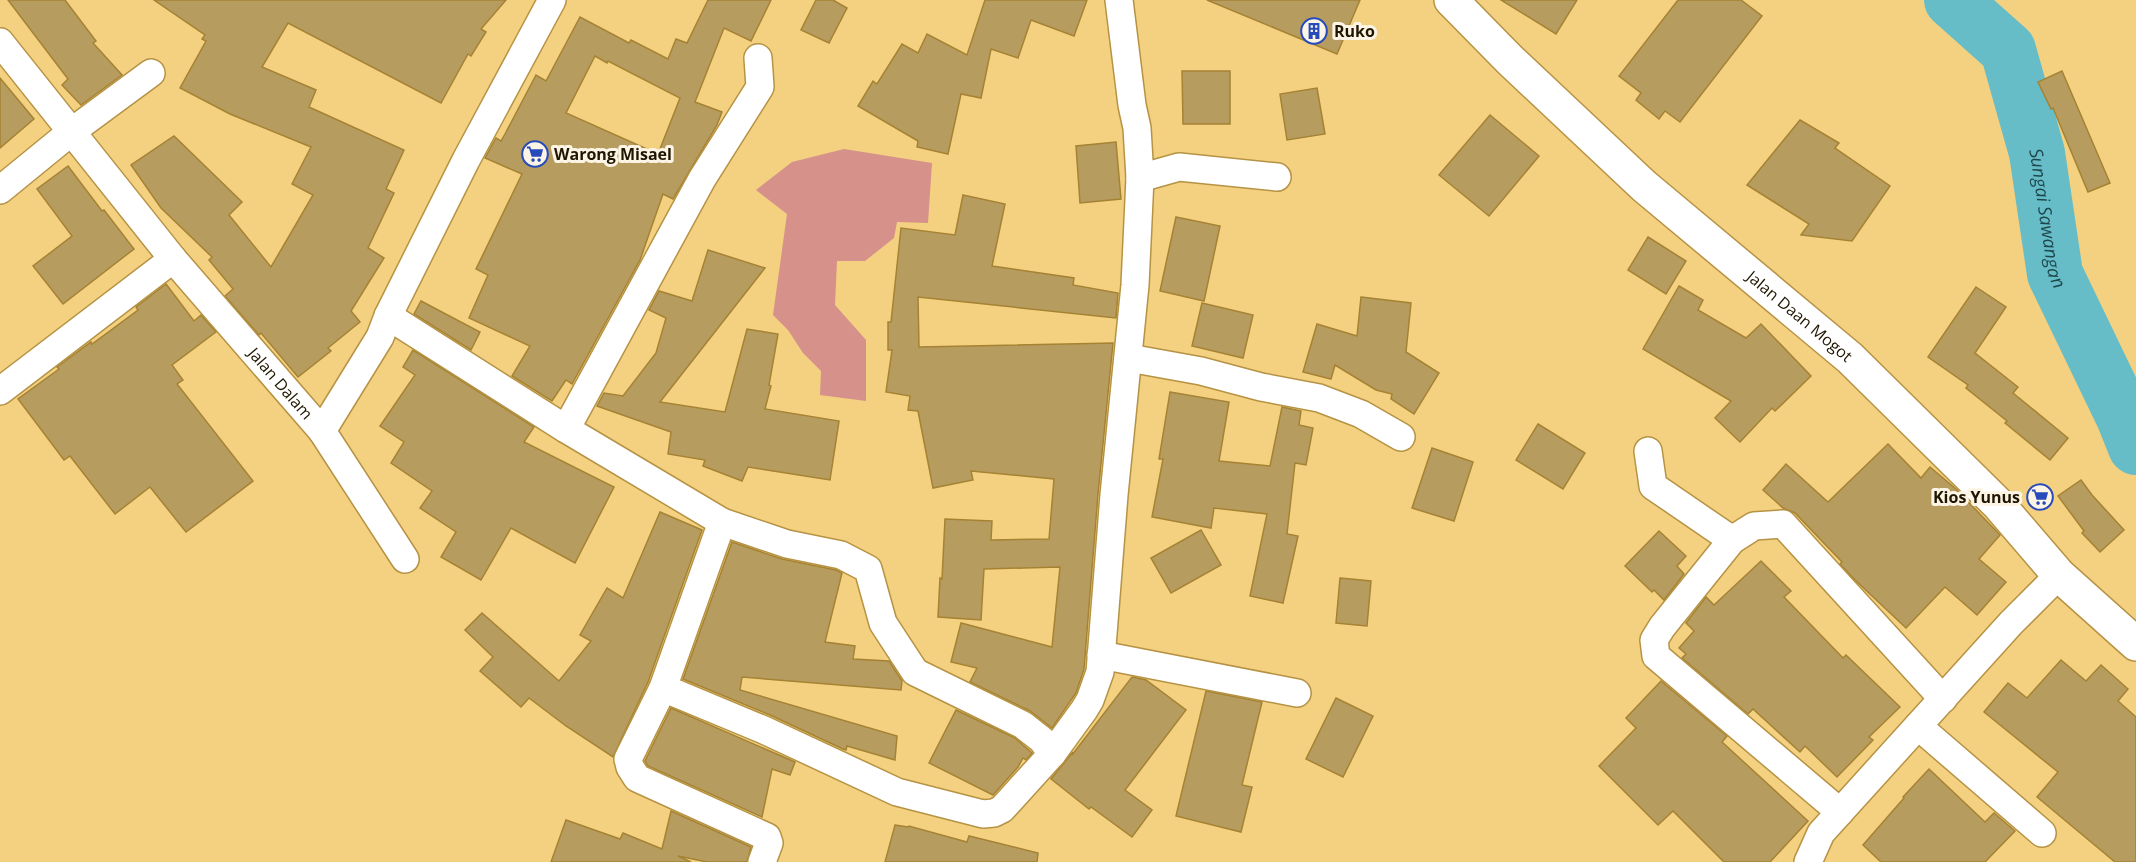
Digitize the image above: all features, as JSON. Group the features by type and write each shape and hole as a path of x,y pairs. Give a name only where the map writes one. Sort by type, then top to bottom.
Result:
{"main road":[{"name":"Jalan Daan Mogot","path":"1450,0 1644,186 1850,358 1998,504 2059,575 2136,644"}],"street":[{"name":"Jalan Dalam","path":"0,42 173,260 322,431 380,337 388,316 466,160 552,0"},
{"path":"663,688 764,730 897,792 983,814 994,813 1002,809 1052,754 1090,700 1100,672 1114,495 1136,285 1140,178 1137,128 1119,0"},
{"path":"566,429 702,178 760,87 758,58"},
{"path":"0,190 71,132 151,73"},
{"path":"1140,178 1179,167 1276,177"},
{"path":"0,391 173,260"},
{"path":"388,316 566,429 722,522 787,544 841,555 868,569 883,623 915,672 1023,725 1042,740 1052,754"},
{"path":"1129,358 1201,371 1261,387 1319,398 1361,414 1401,437"},
{"path":"322,431 405,559"},
{"path":"1648,452 1653,486 1732,540"},
{"path":"722,522 663,688 628,759 637,778 767,837 769,843 762,862"},
{"path":"1840,812 1656,656 1654,640 1662,627 1732,540 1754,526 1783,524 1943,699"},
{"path":"1809,861 1821,833 2011,623 2059,575"},
{"path":"1101,655 1298,693"},
{"path":"1918,726 2042,833"}],"shaded area":[{"path":"844,149 932,163 928,223 897,222 894,238 865,261 837,261 835,305 866,340 866,401 820,395 821,371 803,353 788,330 773,315 787,214 756,190 792,162"}],"building":[{"path":"8,0 65,0 96,41 93,43 122,75 81,105 62,85 68,79"},
{"path":"154,0 506,0 481,29 486,32 471,56 468,54 441,103 288,23 262,67 316,90 309,107 404,150 386,189 394,193 368,248 384,258 351,311 360,322 328,348 331,351 298,377 261,333 259,335 225,296 233,289 209,260 212,257 161,208 131,165 174,136 242,202 229,215 271,267 313,195 292,184 311,147 230,114 180,88 206,41 202,39 205,35"},
{"path":"708,0 771,0 751,41 724,28 695,102 722,112 717,125 673,199 663,194 640,260 572,384 566,380 552,401 512,376 530,346 469,318 488,275 476,269 522,174 485,158 496,138 501,141 536,75 546,81 580,17 629,43 631,40 668,59 676,39 687,43","holes":["595,56 607,63 608,61 680,98 658,154 566,113"]},
{"path":"816,0 833,0 847,8 829,43 801,30"},
{"path":"985,0 1087,0 1074,36 1031,20 1018,58 991,49 981,98 961,94 948,154 917,147 918,141 858,106 873,81 877,84 902,44 918,53 927,34 967,55"},
{"name":"Ruko","path":"1207,0 1360,0 1337,54"},
{"path":"1501,0 1577,0 1556,34"},
{"path":"1678,0 1741,0 1762,16 1680,122 1665,111 1659,119 1636,100 1641,93 1619,76"},
{"path":"1182,71 1230,71 1230,124 1183,124"},
{"path":"2062,71 2110,183 2088,192 2053,108 2051,109 2038,82"},
{"path":"0,78 34,119 0,148"},
{"path":"1317,88 1325,134 1287,140 1280,94"},
{"path":"1490,115 1539,156 1489,216 1439,175"},
{"path":"1800,120 1839,143 1835,148 1890,186 1852,241 1801,235 1809,224 1747,185"},
{"path":"1116,142 1121,199 1080,203 1076,146"},
{"path":"68,166 134,249 63,304 33,266 72,236 37,189"},
{"path":"963,195 1005,204 992,266 1074,278 1073,285 1118,293 1116,318 918,297 919,347 1113,343 1084,669 1076,693 1052,728 1030,711 970,682 977,668 951,662 961,623 1052,647 1060,567 984,569 981,620 938,617 945,519 992,521 991,540 1049,539 1054,479 971,471 973,480 933,488 918,411 908,410 910,396 886,392 892,350 888,350 888,322 891,322 901,228 955,235"},
{"path":"1176,217 1220,226 1204,301 1160,291"},
{"path":"1648,237 1686,261 1666,294 1628,270"},
{"path":"708,250 765,268 660,402 725,412 747,329 778,334 769,385 771,386 765,409 839,421 830,480 748,467 742,481 703,466 705,460 668,454 671,432 597,406 604,393 623,396 656,353 666,318 649,310 659,291 692,301"},
{"path":"166,284 194,321 201,315 216,332 172,365 183,380 177,384 253,481 186,532 150,487 115,514 70,456 64,460 18,399 59,369 57,367 138,310 136,307"},
{"path":"1679,286 1703,300 1698,310 1746,338 1761,324 1811,376 1775,411 1772,408 1740,442 1715,418 1731,401 1643,349"},
{"path":"1976,287 2006,307 1975,353 2018,387 2013,393 2068,438 2050,460 1966,388 1968,385 1928,357"},
{"path":"1361,297 1411,303 1406,352 1439,373 1414,414 1391,399 1392,394 1376,390 1335,365 1331,379 1303,372 1317,324 1357,336"},
{"path":"421,301 480,332 471,350 414,314"},
{"path":"1202,303 1253,315 1243,358 1192,346"},
{"path":"413,350 534,427 524,442 614,487 575,563 511,528 481,580 441,557 456,532 420,508 432,491 391,463 404,442 380,426 415,375 403,367"},
{"path":"1170,392 1229,402 1219,461 1270,466 1282,407 1301,411 1299,425 1313,428 1306,465 1295,463 1287,534 1298,536 1283,603 1250,596 1267,514 1214,508 1211,528 1152,517 1163,459 1159,459"},
{"path":"1538,424 1585,453 1563,489 1516,460"},
{"path":"1888,444 1921,478 1930,467 1956,489 2000,535 1979,559 2006,582 1977,615 1945,587 1906,628 1855,580 1840,564 1842,562 1795,513 1783,508 1763,490 1786,464 1828,502"},
{"path":"1432,448 1473,462 1454,521 1412,508"},
{"path":"2081,480 2124,530 2100,552 2082,533 2084,531 2058,496"},
{"path":"660,512 702,530 648,682 613,757 529,698 521,707 480,671 493,657 465,630 482,613 559,681 591,641 580,635 607,588 623,598"},
{"path":"1201,530 1221,565 1171,593 1151,558"},
{"path":"1659,531 1686,556 1677,566 1684,574 1664,600 1654,590 1652,592 1625,566"},
{"path":"732,542 782,559 842,573 825,642 855,646 853,659 889,661 902,681 901,690 742,677 740,690 897,736 895,760 847,746 846,750 843,749 770,715 683,679"},
{"path":"1761,561 1791,591 1784,597 1843,658 1846,655 1900,707 1869,737 1873,740 1837,777 1805,746 1800,752 1753,709 1748,714 1682,658 1686,654 1679,648 1694,631 1686,623 1706,597 1714,605"},
{"path":"1340,578 1371,581 1367,626 1336,623"},
{"path":"2061,660 2086,681 2101,665 2128,689 2118,701 2136,717 2136,862 2115,862 2037,797 2058,772 1984,712 2008,683 2027,698"},
{"path":"1132,677 1146,680 1186,710 1125,790 1152,810 1132,837 1091,807 1089,809 1051,779"},
{"path":"1661,681 1727,736 1722,742 1808,821 1770,862 1724,862 1673,811 1658,825 1599,766 1636,728 1626,718"},
{"path":"1206,691 1262,702 1242,785 1252,787 1241,832 1176,816"},
{"path":"1336,698 1373,716 1343,777 1306,759"},
{"path":"671,708 795,762 790,775 772,769 762,817 648,766 645,761"},
{"path":"956,710 1015,738 1032,753 1026,760 1023,758 993,795 929,763"},
{"path":"1929,769 1985,822 1994,813 2015,831 1985,862 1881,862 1863,845"},
{"path":"671,811 751,847 747,862 707,862 678,856 691,862 551,862 566,820 620,839 623,833 662,849"},
{"path":"895,825 909,826 967,842 969,836 1038,853 1037,862 885,862"}],"waterway":[{"name":"Sungai Sawangan","path":"1952,0 2008,50 2037,153 2055,274 2124,417 2136,447"}],"place":[{"name":"Ruko","path":"1314,31"},
{"name":"Warong Misael","path":"535,154"},
{"name":"Kios Yunus","path":"2040,497"}]}
